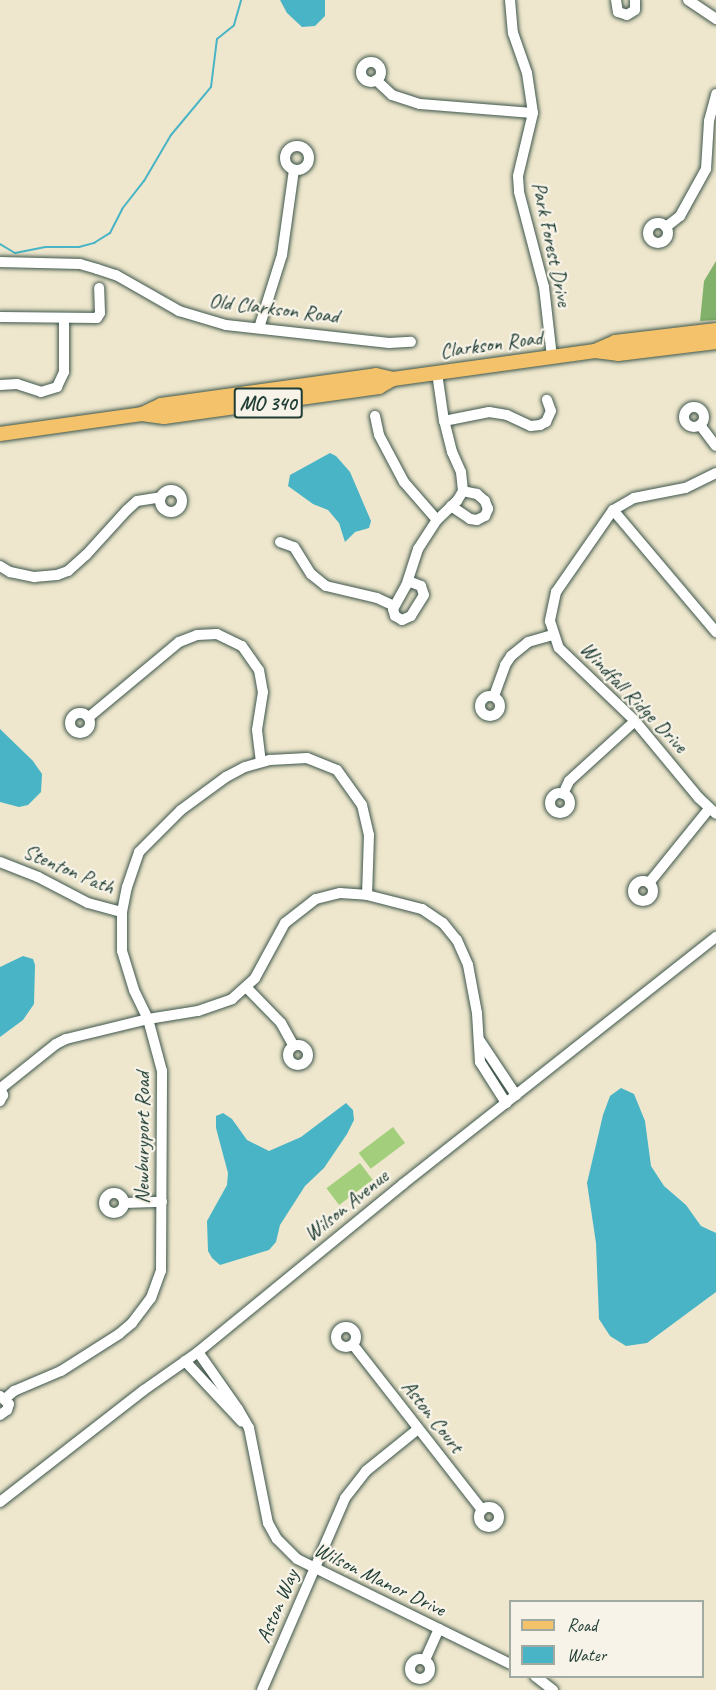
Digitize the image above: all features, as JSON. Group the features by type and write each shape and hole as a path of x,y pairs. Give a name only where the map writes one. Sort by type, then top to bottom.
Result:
{"main road":[{"name":"Clarkson Road","path":"595,351 615,342 716,330"},
{"name":"Clarkson Road","path":"0,434 142,414 164,417 379,387 393,379 595,351 618,354 716,342"}],"street":[{"name":"Park Forest Drive","path":"510,0 513,33 527,74 532,113 518,176 519,192 544,287 552,357"},
{"path":"616,0 618,12 627,15 635,10 635,0"},
{"path":"688,0 716,19"},
{"path":"376,80 392,95 420,104 532,113"},
{"path":"666,227 680,216 706,169 709,121 716,94"},
{"path":"259,328 282,255 294,170"},
{"name":"Old Clarkson Road","path":"0,262 80,264 98,269 116,275 179,311 226,325 389,343 411,342"},
{"path":"0,317 97,318 100,313 99,288"},
{"path":"0,385 17,384 41,392 57,387 64,372 64,318"},
{"path":"408,581 421,586 423,591 421,602 407,619 397,618 393,612 394,606 408,581 418,549 436,520 463,491 461,472 452,452 444,421 437,373"},
{"path":"444,421 489,412 507,415 531,426 540,425 546,422 550,411 547,400"},
{"path":"375,416 379,435 404,482 436,520"},
{"path":"700,425 716,446"},
{"name":"Windfall Ridge Drive","path":"713,812 635,721 559,648 550,621 556,592 612,510 634,498 685,488 716,473"},
{"path":"451,506 470,519 485,516 488,509 485,501 477,494 463,491"},
{"path":"0,566 10,572 33,577 57,575 68,571 137,501 161,497"},
{"path":"612,510 716,632"},
{"path":"280,542 294,547 311,574 326,586 378,598 394,606"},
{"path":"88,717 179,642 196,635 217,634 242,646 259,670 263,692 257,730 261,762"},
{"path":"494,696 505,665 520,647 554,635"},
{"path":"563,794 569,781 635,721"},
{"name":"Newburyport Road","path":"0,1415 9,1407 3,1397 61,1371 132,1323 151,1298 161,1271 162,1071 148,1019 134,990 122,951 122,912 127,887 139,852 180,810 212,786 245,767 279,758 307,758 330,765 347,781 362,805 369,825 366,895"},
{"path":"650,883 713,812"},
{"name":"Stenton Path","path":"0,862 38,877 88,903 122,912"},
{"path":"0,1101 3,1095 0,1087 56,1044 66,1039 148,1019 216,1006 247,988 285,923 302,907 327,894 366,895 422,909 443,923 458,940 468,965 480,1041 478,1052 480,1062 506,1103"},
{"name":"Wilson Avenue","path":"0,1502 144,1390 198,1352 716,937"},
{"path":"247,988 281,1023 294,1046"},
{"path":"480,1041 516,1095"},
{"path":"124,1203 162,1202"},
{"name":"Aston Court","path":"354,1346 482,1510"},
{"name":"Wilson Manor Drive","path":"198,1352 238,1409 249,1429 268,1523 283,1546 313,1570 509,1664"},
{"path":"185,1361 249,1429"},
{"name":"Aston Way","path":"262,1690 351,1487 366,1471 418,1429"},
{"path":"425,1660 439,1629"},
{"path":"536,1678 553,1690"}],"green space":[{"path":"716,261 716,320 700,321 704,281"},
{"path":"393,1127 405,1143 371,1169 359,1153"},
{"path":"360,1163 373,1180 339,1205 326,1188"}],"water":[{"path":"280,0 325,0 325,16 315,26 302,27 287,13"},
{"path":"330,453 336,456 350,472 371,521 369,528 355,532 345,542 339,523 328,510 313,504 288,486 290,475"},
{"path":"0,729 33,761 42,774 41,792 28,805 19,807 0,802"},
{"path":"23,956 33,959 35,965 34,1004 23,1020 0,1037 0,967"},
{"path":"621,1088 634,1094 645,1121 651,1166 664,1186 686,1205 701,1226 716,1233 716,1292 647,1343 626,1346 610,1336 599,1319 596,1243 587,1183 603,1115 610,1096"},
{"path":"346,1103 353,1110 354,1120 347,1134 324,1168 305,1186 280,1225 276,1242 269,1250 220,1265 208,1251 207,1221 227,1185 228,1173 216,1128 216,1116 223,1113 232,1119 247,1140 269,1151 301,1137"}],"waterway":[{"path":"0,244 15,253 45,247 79,247 94,243 110,233 122,209 144,181 171,135 211,87 217,39 234,25 241,0"}]}
